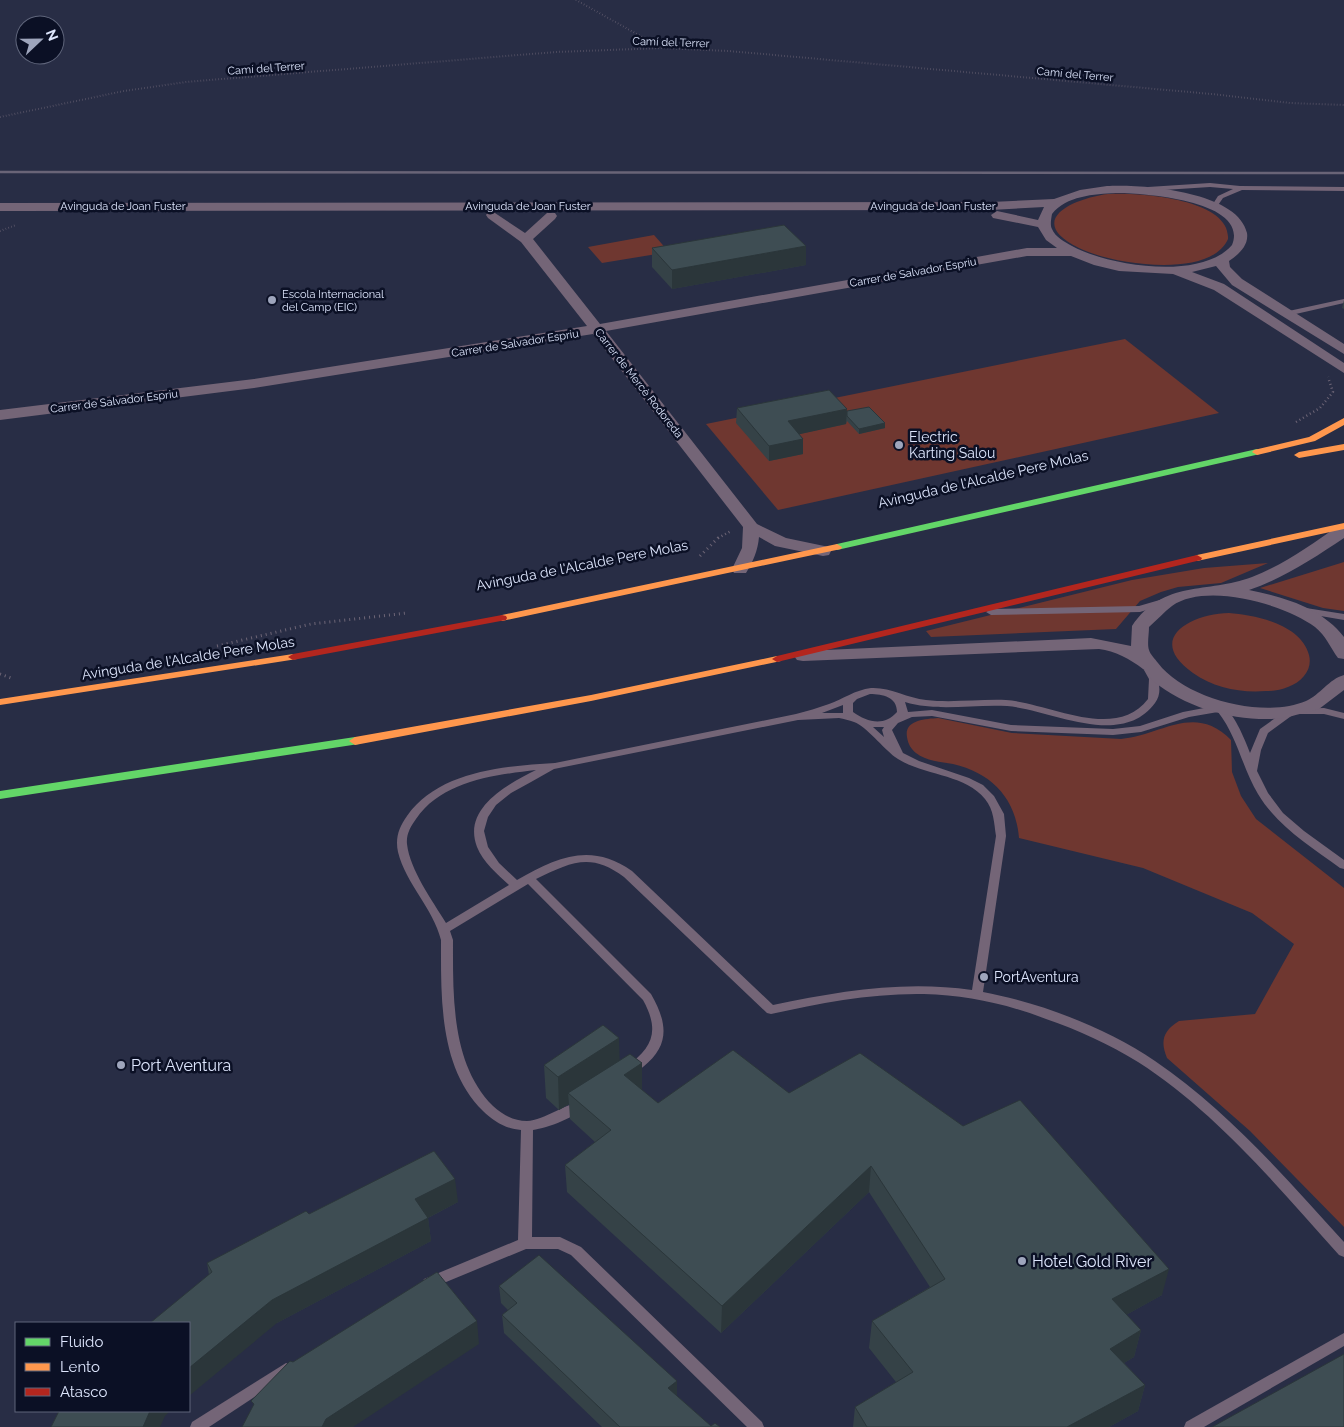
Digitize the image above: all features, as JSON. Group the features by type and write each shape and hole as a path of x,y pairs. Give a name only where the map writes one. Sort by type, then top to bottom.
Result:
{"street":[{"name":"Avinguda de Joan Fuster","path":"0,206 991,206 1057,203 1088,192 1116,188 1147,190 1194,199 1214,208 1232,220 1240,234 1237,248 1222,259"},
{"path":"1047,230 1046,214 1057,203"},
{"name":"Carrer de Mercè Rodoreda","path":"492,215 526,239 751,527 781,542 823,551"},
{"name":"Avinguda de Joan Fuster","path":"0,216 995,215 1018,218 1047,230 1073,252 1110,265 1170,270"},
{"path":"0,221 15,216"},
{"path":"526,239 551,216"},
{"name":"Carrer de Salvador Espriu","path":"1026,252 1047,230"},
{"name":"Carrer de Salvador Espriu","path":"0,415 288,379 597,329 1026,252 1073,252"},
{"path":"1170,270 1190,268 1222,259 1223,268 1228,274 1344,350"},
{"path":"1170,270 1198,277 1220,287 1344,369"},
{"name":"Avinguda de l'Alcalde Pere Molas","path":"0,702 241,666 435,631 740,569 1312,439 1344,421"},
{"path":"1292,457 1344,447"},
{"path":"740,569 750,548 751,527"},
{"path":"1144,662 1137,644 1139,626 1151,611 1171,599 1248,585 1300,562 1344,528"},
{"path":"0,795 164,773 360,742 787,657 1147,569 1344,528"},
{"path":"1198,593 1226,592 1256,596 1284,604 1309,616 1329,630 1342,647 1344,654"},
{"path":"787,657 1091,643 1106,644 1126,649 1144,662 1162,681 1182,693 1220,708 1261,713 1292,711 1316,704 1334,694 1344,681"}],"lane":[{"path":"1147,190 1210,185 1240,188 1344,189"},
{"path":"1214,208 1220,197 1240,188"},
{"path":"1287,314 1344,301"},
{"path":"960,614 1140,609 1171,599"},
{"path":"1284,604 1315,613 1344,617"},
{"path":"586,1100 552,1122 527,1126 502,1120 476,1098 468,1083 455,1044 450,1021 447,940 444,929 406,858 401,843 403,830 410,817 428,799 459,782 524,768 555,766 798,717 833,706 866,691 875,690 923,704 1011,704 1038,708 1093,722 1107,723 1129,719 1139,716 1153,699 1154,679 1144,662"},
{"path":"892,695 902,705 903,710 887,730 890,741 899,755"},
{"path":"852,697 847,707 848,713 899,755 915,764 972,782 991,798 998,810 1001,836 977,995"},
{"path":"1006,727 994,720 991,711 999,706 1011,704"},
{"path":"798,717 839,715 879,725 910,714 932,712 1006,727 1043,730 1128,731 1187,714 1220,708 1239,734 1262,792 1278,815 1344,865"},
{"path":"1253,770 1256,750 1264,731 1292,711 1324,711 1344,716"},
{"path":"516,886 496,870 483,850 479,829 486,810 500,794 555,766"},
{"path":"444,929 529,878 555,865 575,859 594,858 611,862 628,874 771,1010 854,994 934,991 977,995 1056,1018 1126,1049 1151,1064 1202,1105 1344,1251"},
{"path":"529,878 647,997 655,1010 659,1023 659,1038 646,1058 619,1078"},
{"path":"525,1243 527,1126"},
{"path":"416,1289 525,1243 560,1243 576,1251 757,1427"},
{"path":"1191,1427 1344,1339"},
{"path":"197,1427 301,1360"}],"path":[{"path":"576,0 662,48"},
{"name":"Camí del Terrer","path":"0,117 124,91 186,82 556,52 662,48 729,51 1203,93 1290,103 1344,105"},
{"path":"1290,425 1320,408 1333,392 1327,374"},
{"name":"Avinguda de l'Alcalde Pere Molas","path":"697,559 722,534 751,527"},
{"name":"Avinguda de l'Alcalde Pere Molas","path":"208,648 296,626 375,614 411,612"},
{"path":"0,674 8,678 18,677"}],"shaded area":[{"path":"1139,194 1180,200 1199,206 1214,214 1225,225 1228,239 1218,252 1201,260 1181,264 1158,265 1135,263 1094,254 1079,248 1063,238 1055,228 1055,220 1060,212 1070,205 1095,196"},
{"path":"654,235 669,252 602,263 588,247"},
{"name":"Electric Karting Salou","path":"1125,339 1219,413 778,510 706,424"},
{"path":"1344,562 1344,611 1323,608 1260,588"},
{"path":"1268,563 1221,583 1178,587 1140,601 1116,629 931,637 926,631 1132,580 1204,568"},
{"path":"1229,613 1251,616 1276,623 1297,636 1304,644 1310,658 1309,666 1304,676 1286,688 1256,691 1237,690 1218,686 1201,678 1179,661 1173,649 1173,639 1178,631 1188,623 1200,618 1214,614"},
{"path":"938,718 1012,733 1121,739 1191,722 1217,729 1231,740 1232,772 1241,796 1256,819 1344,888 1344,1227 1250,1131 1167,1058 1165,1052 1164,1037 1169,1029 1179,1021 1255,1014 1294,944 1252,913 1143,868 1019,838 1013,811 1007,800 990,781 967,768 924,758 911,748 907,737 909,727 916,721"}],"building":[{"path":"784,225 806,246 672,270 652,248"},
{"path":"829,390 847,409 788,421 803,439 769,446 737,408"},
{"path":"869,407 885,423 859,429 847,416 847,411"},
{"path":"603,1025 619,1038 558,1077 544,1065"},
{"path":"733,1050 789,1093 860,1053 963,1126 1020,1100 1169,1269 1112,1299 1141,1330 1110,1349 1145,1385 1067,1427 867,1427 855,1407 913,1372 872,1321 945,1279 871,1166 722,1306 565,1165 611,1130 568,1093 630,1054 642,1063 624,1075 658,1103"},
{"path":"434,1151 455,1179 415,1199 428,1218 272,1300 190,1367 190,1322 151,1322 212,1272 207,1263 306,1211 309,1214"},
{"path":"539,1255 677,1381 668,1388 711,1426 715,1423 720,1427 620,1427 502,1315 517,1303 499,1286"},
{"path":"437,1272 477,1321 326,1419 322,1427 242,1427 254,1404 251,1401 290,1361 293,1362"},
{"path":"1344,1354 1344,1427 1212,1427"},
{"path":"58,1412 150,1412 143,1427 51,1427"}],"railway":[{"path":"0,172 1344,173"}],"traffic: fast":[{"path":"837,547 1257,452"},
{"path":"0,795 355,741"}],"traffic: slow":[{"path":"1257,452 1312,439 1344,421"},
{"path":"1299,455 1344,447"},
{"path":"1197,558 1344,526"},
{"path":"502,618 837,547"},
{"path":"0,702 293,657"},
{"path":"355,741 591,698 777,659"}],"traffic: jam":[{"path":"777,659 1197,558"},
{"path":"293,657 502,618"}],"place":[{"name":"Escola Internacional del Camp (EIC)","path":"272,300"},
{"name":"Electric Karting Salou","path":"899,445"},
{"name":"PortAventura","path":"984,977"},
{"name":"Port Aventura","path":"121,1065"},
{"name":"Hotel Gold River","path":"1022,1261"}]}
